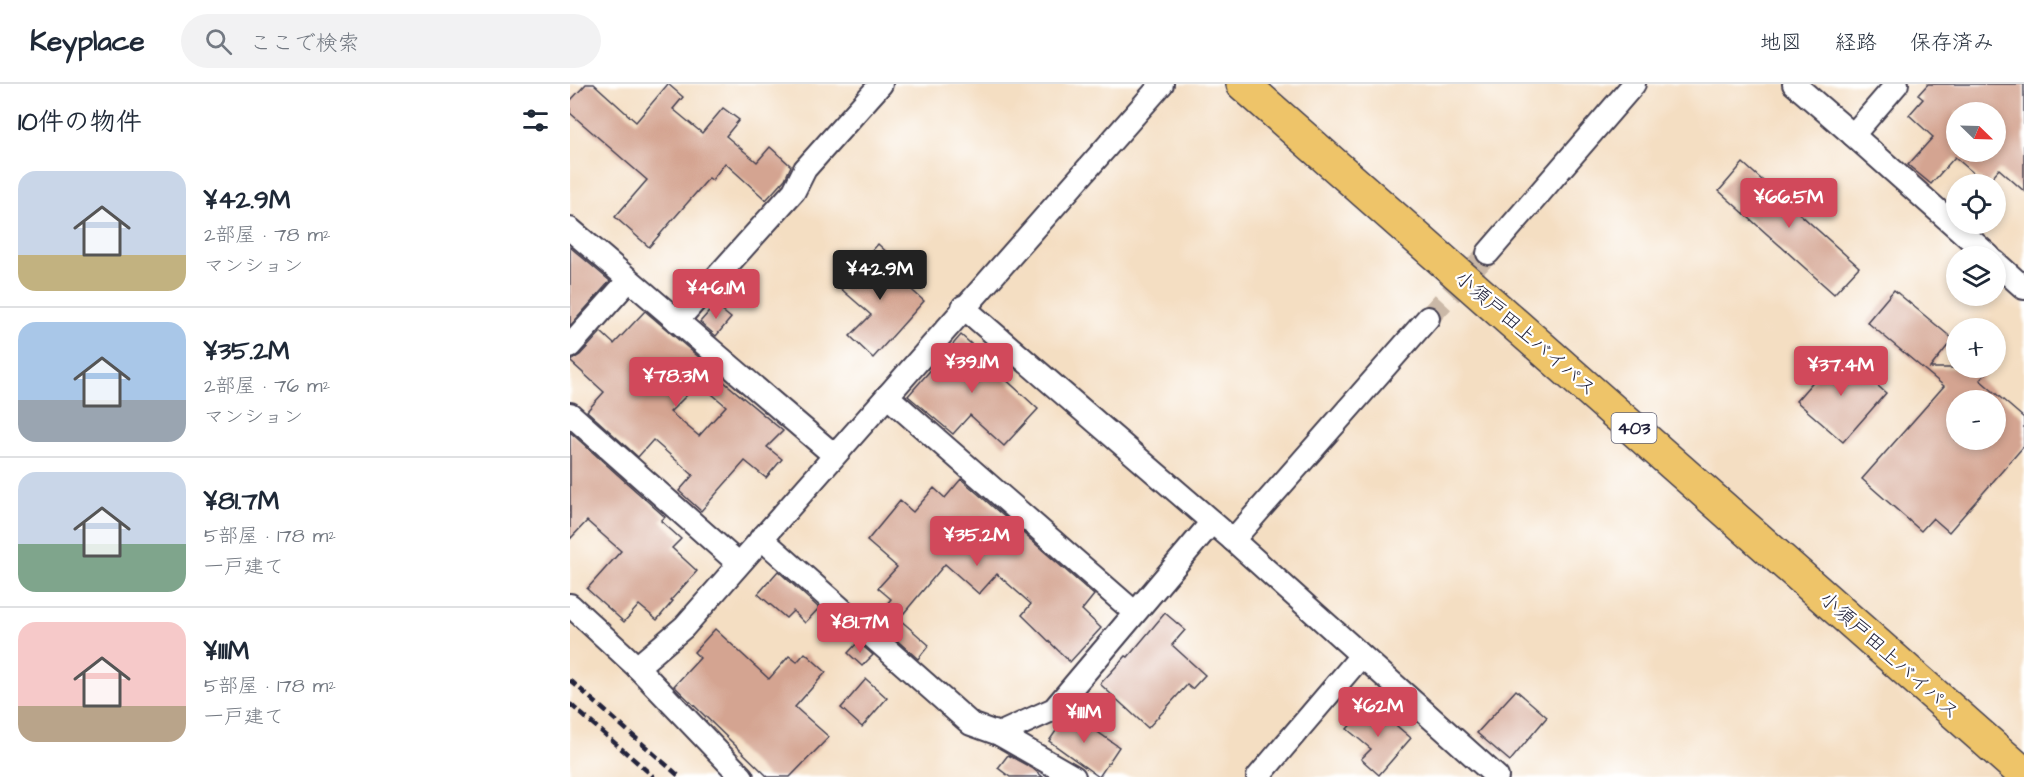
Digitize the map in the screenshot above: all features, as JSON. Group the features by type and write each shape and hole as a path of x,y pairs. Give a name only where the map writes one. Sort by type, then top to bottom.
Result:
{"highway":[{"name":"小須戸田上バイパス","path":"1243,84 2024,774"}],"street":[{"path":"677,321 794,191 805,169 881,84"},
{"path":"637,666 684,627 963,307 1162,84"},
{"path":"1488,253 1634,84"},
{"path":"1794,84 1978,246"},
{"path":"1853,135 1897,84"},
{"path":"570,230 834,455"},
{"path":"2006,272 2024,288"},
{"path":"570,346 628,281"},
{"path":"963,307 1233,540 1497,777"},
{"path":"1233,540 1428,318"},
{"path":"887,396 1134,612"},
{"path":"570,414 738,563"},
{"path":"999,734 1054,708 1212,522"},
{"path":"761,538 971,724 999,734 1074,777"},
{"path":"570,605 637,666 742,777"},
{"path":"1258,777 1361,656"}],"building":[{"path":"586,84 594,84 636,122 668,84 683,97 673,109 702,133 723,108 739,120 726,136 757,162 770,147 791,166 785,179 766,200 725,163 712,180 709,178 649,247 615,217 647,180 570,113 570,101"},
{"path":"1928,84 2024,84 2024,191 1999,169 1995,174 1975,174 1961,162 2006,162 2006,102 1946,102 1946,162 1951,162 1931,184 1908,165 1933,137 1909,115 1923,99 1918,95"},
{"path":"1743,163 1859,267 1834,294 1719,191"},
{"path":"878,244 892,257 885,266 924,301 873,358 850,336 871,315 840,288"},
{"path":"570,247 610,281 570,326"},
{"path":"1894,290 1946,333 1946,348 1930,368 1946,368 1946,378 1982,378 1980,380 1992,390 1946,390 1946,450 2006,450 2006,402 2024,418 2024,446 1949,532 1933,518 1921,531 1862,479 1944,386 1867,322"},
{"path":"715,305 731,318 716,336 700,322"},
{"path":"645,311 701,359 699,361 783,431 767,447 782,459 766,478 745,461 701,511 679,491 693,475 653,440 638,457 587,411 604,392 570,361 580,355 601,332 614,344","holes":["699,383 726,406 699,436 670,412"]},
{"path":"961,335 1004,373 1001,375 1038,409 1004,446 970,415 953,434 908,396"},
{"path":"1839,352 1886,393 1843,442 1796,401"},
{"path":"570,432 665,517 661,521 681,539 672,548 697,571 671,600 673,601 657,620 639,605 624,622 587,589 621,551 587,521 570,539"},
{"path":"961,479 1094,595 1082,610 1101,628 1070,662 1022,615 1031,604 997,574 979,594 945,564 899,619 929,645 918,659 874,620 891,599 878,588 897,567 867,541 900,501 913,512 934,488 945,498"},
{"path":"778,571 819,608 805,623 793,611 786,618 758,594"},
{"path":"1165,613 1185,630 1172,645 1205,675 1192,689 1187,685 1148,728 1100,684 1126,656 1128,657"},
{"path":"715,629 769,679 789,656 797,662 805,653 826,672 795,707 829,737 790,777 768,777 674,686 700,658 694,652"},
{"path":"858,642 873,655 862,666 848,653"},
{"path":"866,679 887,698 862,727 841,708"},
{"path":"1516,690 1547,717 1510,761 1477,733"},
{"path":"1370,703 1411,738 1379,775 1361,759 1371,749 1347,729"},
{"path":"1069,712 1119,747 1099,777 1049,741"},
{"path":"1008,755 1043,777 1010,777 998,768"}],"tunnel":[{"path":"1428,318 1488,253"}],"railway":[{"path":"570,680 680,777"},
{"path":"570,704 654,777"}]}
